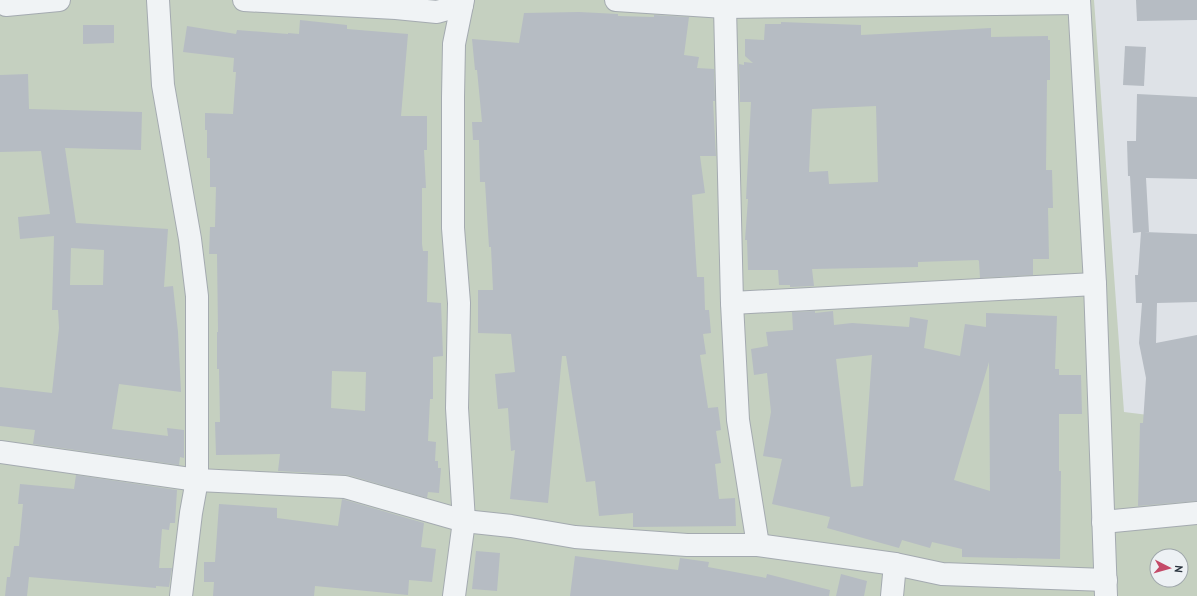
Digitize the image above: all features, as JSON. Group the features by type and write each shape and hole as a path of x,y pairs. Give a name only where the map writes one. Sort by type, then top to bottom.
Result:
{"street":[{"path":"6,5 59,0"},
{"path":"158,0 163,85 190,239 197,296 197,480 191,513 181,596"},
{"path":"244,0 396,8 437,12 462,3"},
{"path":"0,452 197,480 345,487 464,521 511,526 575,537 686,545 758,545 894,564 942,574 1106,588 1095,284 1079,2 725,3 616,0"},
{"path":"454,596 464,521 457,408 459,303 453,228 452,97 454,44 462,3"},
{"path":"725,3 732,303 738,420 758,545"},
{"path":"732,303 1095,284"},
{"path":"1103,522 1197,513"},
{"path":"892,596 894,564"}],"green space":[{"path":"0,0 1094,0 1124,412 1197,421 1197,596 0,596"}],"building":[{"path":"1136,0 1197,0 1197,20 1137,21"},
{"path":"579,12 618,14 618,16 654,17 654,15 689,17 684,55 699,57 697,68 714,69 715,101 713,101 716,156 700,156 705,193 692,195 697,277 704,277 705,310 709,310 711,333 703,334 706,354 700,355 708,408 718,407 721,430 716,431 721,463 715,464 719,499 735,498 736,526 633,527 633,513 599,516 595,481 586,482 566,356 562,356 548,503 510,499 515,450 511,451 508,408 498,409 495,374 515,372 511,334 478,333 478,290 493,290 485,182 480,182 479,140 473,140 472,122 482,122 477,70 475,70 472,39 519,43 524,13"},
{"path":"300,20 347,25 347,29 408,34 401,116 427,116 427,150 424,150 426,188 422,188 422,244 423,251 428,251 427,302 441,303 443,356 433,357 433,399 430,399 428,441 436,442 435,461 438,461 438,468 441,468 439,493 428,492 427,498 348,475 278,471 280,454 216,455 215,422 220,422 219,369 217,369 217,254 209,254 210,227 215,227 216,187 210,187 210,158 207,158 207,130 205,130 205,113 233,114 236,72 233,72 234,58 183,52 187,26 236,34 237,30 299,34","holes":["332,371 366,372 365,411 331,408"]},
{"path":"781,22 861,25 861,35 991,28 991,37 1048,36 1048,40 1050,40 1050,80 1047,80 1046,170 1052,170 1053,208 1048,208 1049,259 1033,259 1033,275 980,278 978,260 918,262 918,267 812,269 814,286 790,287 790,285 779,285 778,270 748,270 747,240 745,240 748,199 746,199 751,102 740,102 739,64 744,65 744,62 753,63 745,56 745,39 764,40 765,24 781,24","holes":["876,106 878,182 829,184 828,171 809,172 812,109"]},
{"path":"83,25 114,25 114,43 83,44"},
{"path":"1125,46 1146,47 1144,86 1123,85"},
{"path":"28,74 29,109 142,112 141,150 65,148 76,223 168,229 164,287 173,286 178,332 181,392 119,384 112,429 168,436 167,428 184,430 184,458 180,457 179,465 33,444 35,430 0,426 0,387 52,393 59,328 58,310 52,310 54,236 20,239 18,217 50,214 41,151 0,152 0,75","holes":["71,248 104,250 103,285 70,285"]},
{"path":"1137,94 1197,97 1197,179 1146,178 1149,232 1144,232 1197,234 1197,302 1157,303 1156,343 1197,335 1197,501 1138,506 1140,423 1143,423 1146,378 1139,343 1142,303 1136,303 1135,275 1138,275 1141,232 1133,233 1130,176 1128,176 1127,141 1136,141"},
{"path":"815,311 815,313 833,311 834,325 852,323 909,327 910,317 928,320 924,348 960,356 965,324 986,327 986,313 1057,316 1055,369 1059,369 1059,375 1081,375 1082,414 1059,414 1059,471 1061,471 1060,559 962,557 962,549 932,542 930,548 902,540 899,548 827,528 830,517 772,504 782,459 763,456 771,412 767,373 754,375 751,349 768,346 766,332 793,330 792,312","holes":["872,355 863,486 851,487 836,359","989,362 990,491 954,480"]},
{"path":"76,475 177,490 175,523 170,523 169,530 162,529 159,568 172,568 169,587 156,586 156,588 29,577 27,596 5,596 7,577 10,577 14,546 19,546 23,504 18,504 20,484 74,489"},
{"path":"342,499 424,523 421,547 436,549 432,582 409,580 408,595 315,586 314,596 213,596 214,582 204,582 204,562 215,562 219,504 277,508 277,518 338,526"},
{"path":"476,551 500,553 497,591 472,589"},
{"path":"575,556 678,570 680,558 709,562 708,567 766,578 767,574 830,590 829,596 570,596"},
{"path":"841,574 867,581 864,596 836,596"}]}
